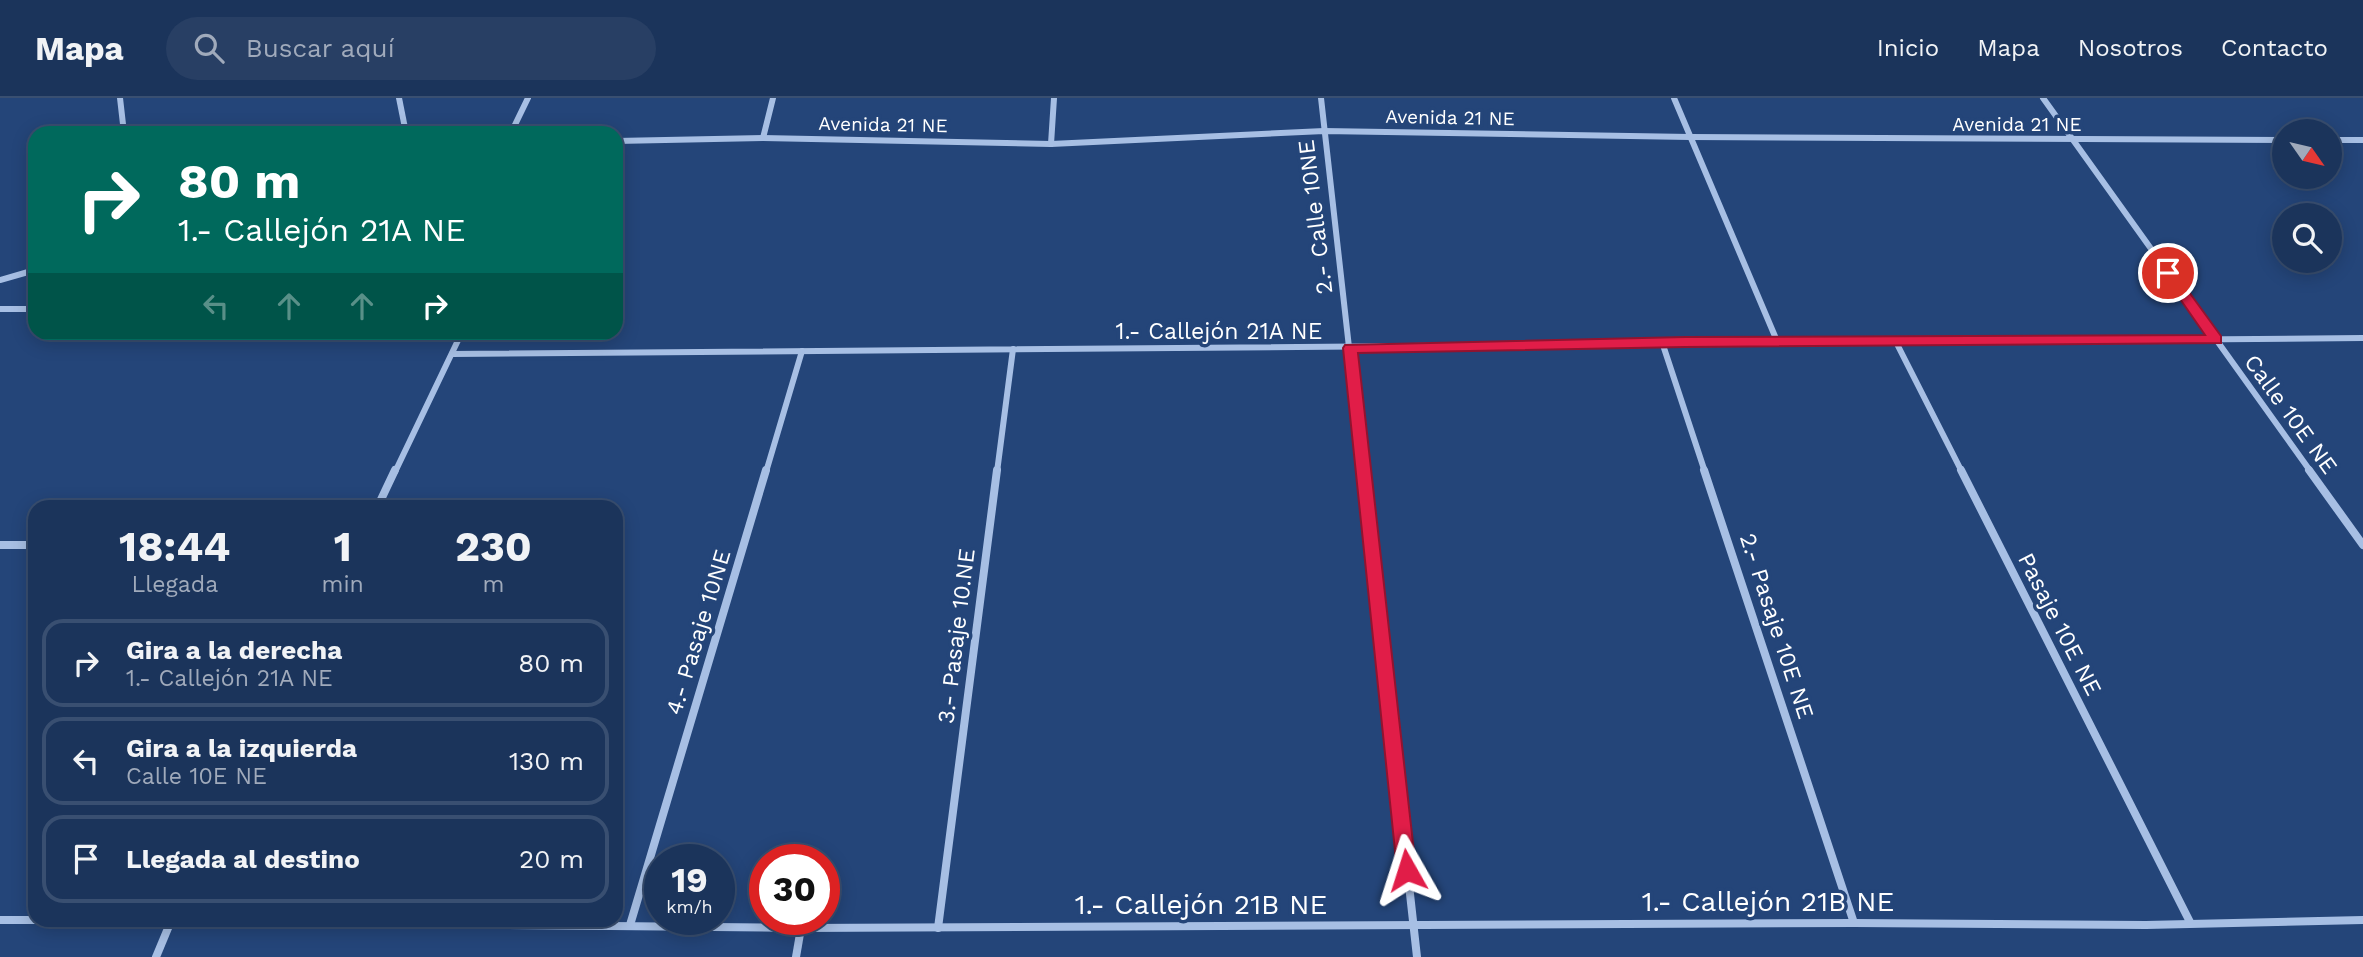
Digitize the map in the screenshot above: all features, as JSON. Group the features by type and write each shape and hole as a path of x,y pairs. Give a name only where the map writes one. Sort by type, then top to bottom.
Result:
{"street":[{"path":"120,98 123,126"},
{"path":"398,98 404,126"},
{"path":"514,126 528,98"},
{"path":"763,138 773,98"},
{"path":"1051,144 1054,98"},
{"name":"2.- Calle 10NE","path":"1321,98 1417,957"},
{"path":"1674,98 1777,341"},
{"name":"Calle 10E NE","path":"2043,98 2363,545"},
{"name":"Avenida 21 NE","path":"623,141 763,138 1051,144 1324,131 1690,137 2272,140"},
{"path":"2342,140 2363,140"},
{"path":"0,280 28,272"},
{"path":"0,309 28,309"},
{"name":"1.- Callejón 21A NE","path":"452,354 2363,338"},
{"path":"381,500 459,340"},
{"name":"2.- Pasaje 10E NE","path":"1662,342 1854,923"},
{"name":"Pasaje 10E NE","path":"1896,342 2190,922"},
{"name":"3.- Pasaje 10.NE","path":"938,928 1013,349"},
{"name":"4.- Pasaje 10NE","path":"630,925 802,351"},
{"path":"0,545 28,545"},
{"name":"1.- Callejón 21B NE","path":"0,919 28,920"},
{"name":"1.- Callejón 21B NE","path":"840,928 1854,923 2146,925 2363,920"},
{"name":"1.- Callejón 21B NE","path":"623,925 749,927"},
{"path":"156,957 169,927"},
{"path":"796,957 800,935"}],"route":[{"path":"1407,870 1350,348 1685,342 2216,340 2168,273"}]}
